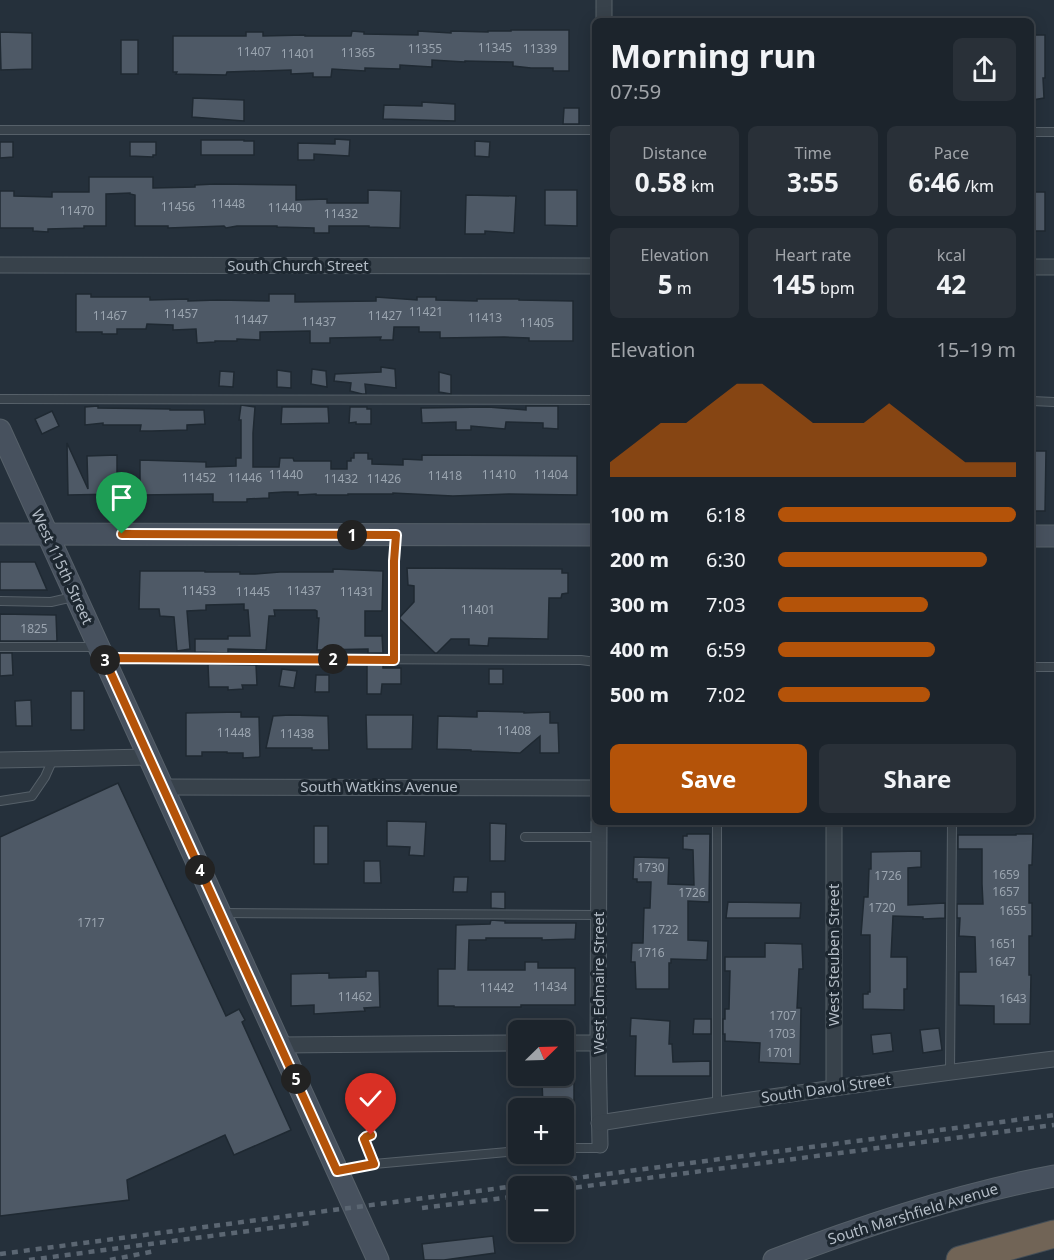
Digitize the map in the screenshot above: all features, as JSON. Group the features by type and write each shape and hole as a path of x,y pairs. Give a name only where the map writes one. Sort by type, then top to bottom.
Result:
{"highway":[{"path":"960,1260 1054,1234"}],"main road":[{"name":"West 115th Street","path":"0,430 378,1260"},
{"path":"0,534 592,535"},
{"path":"1034,536 1054,536"},
{"name":"South Marshfield Avenue","path":"774,1260 888,1220 995,1189 1054,1176"}],"street":[{"path":"604,0 604,18"},
{"name":"South Church Street","path":"0,266 592,266"},
{"path":"1034,267 1054,267"},
{"path":"0,760 149,758"},
{"name":"South Watkins Avenue","path":"162,787 592,788"},
{"name":"West Steuben Street","path":"834,825 834,1089"},
{"name":"West Edmaire Street","path":"599,830 600,1145"},
{"path":"280,1044 508,1043"},
{"path":"574,1043 598,1043"},
{"name":"South Davol Street","path":"599,1123 1054,1059"}],"lane":[{"path":"0,130 592,130"},
{"path":"1034,132 1054,132"},
{"path":"0,399 592,400"},
{"path":"1034,402 1054,402"},
{"path":"394,660 396,535"},
{"path":"0,601 51,602 76,596"},
{"path":"0,647 394,660 592,661"},
{"path":"1034,667 1054,667"},
{"path":"0,801 32,796 45,777 53,759"},
{"path":"717,825 717,1105"},
{"path":"950,1072 951,825"},
{"path":"525,837 599,830"},
{"path":"220,913 599,915"},
{"path":"371,1135 364,1139 374,1164"},
{"path":"574,1148 596,1148 600,1145"},
{"path":"337,1171 374,1164 508,1152"}],"building":[{"path":"569,30 569,71 513,66 513,62 432,60 432,67 400,65 400,69 365,68 365,71 332,69 331,77 313,77 313,73 291,74 291,70 227,72 226,75 176,74 177,72 173,72 173,36 246,36 246,32 263,32 263,36 351,36 352,31 364,32 364,34 418,35 418,31 451,33 451,31"},
{"path":"0,32 32,33 32,69 1,70"},
{"path":"1034,35 1045,35 1044,98 1034,100"},
{"path":"121,40 138,40 138,74 121,74"},
{"path":"193,98 244,100 244,121 192,117"},
{"path":"422,102 455,104 455,121 383,119 384,105 422,106"},
{"path":"564,108 579,108 579,124 563,124"},
{"path":"335,139 350,140 349,156 314,154 314,160 298,160 298,143 335,144"},
{"path":"201,140 254,141 254,155 201,155"},
{"path":"475,141 490,142 489,157 475,156"},
{"path":"0,142 13,142 13,157 0,158"},
{"path":"130,142 156,142 156,155 153,157 130,156"},
{"path":"89,177 153,177 153,188 215,184 296,185 296,200 327,199 327,203 368,203 368,190 401,191 400,228 329,226 329,233 314,233 314,228 277,226 168,228 168,226 135,226 135,195 130,193 106,194 106,226 48,229 48,232 33,231 33,228 0,228 0,191 14,191 14,196 52,197 52,192 89,192"},
{"path":"545,190 577,190 577,226 545,225"},
{"path":"1034,192 1045,192 1045,231 1034,231"},
{"path":"466,195 516,196 514,233 485,231 485,234 465,234"},
{"path":"76,294 91,294 91,297 150,297 150,300 188,299 188,301 269,301 269,294 295,294 295,302 376,301 376,297 417,300 417,297 436,297 436,300 573,301 573,341 529,341 529,338 504,337 440,338 440,332 419,332 419,327 394,327 393,340 380,340 381,337 330,338 330,343 310,343 310,331 260,332 260,340 237,339 237,341 197,343 196,329 173,330 173,325 147,324 146,329 117,329 117,334 76,332"},
{"path":"381,367 395,369 396,388 365,384 366,394 362,394 350,391 351,383 334,381 335,374 381,372"},
{"path":"312,369 326,371 327,387 311,384"},
{"path":"277,370 291,372 291,388 277,387"},
{"path":"220,371 234,372 233,387 219,386"},
{"path":"439,372 451,375 451,394 439,392"},
{"path":"241,405 255,407 253,467 279,467 280,458 293,458 294,461 331,461 331,469 347,469 347,461 354,458 354,453 368,453 368,459 372,459 372,464 403,465 403,459 422,460 422,455 577,456 577,495 453,496 393,493 298,495 298,492 284,492 269,493 269,498 247,499 247,502 213,502 213,494 140,495 140,460 206,462 206,467 236,466 236,458 241,458 241,420 239,420"},
{"path":"98,406 98,408 204,410 205,424 187,425 187,430 152,431 140,431 141,425 103,425 103,423 85,425 85,407"},
{"path":"526,406 558,406 558,429 543,428 543,423 506,422 505,429 471,426 471,430 456,430 456,422 422,423 421,408 488,407 526,410"},
{"path":"282,407 328,407 329,423 281,424"},
{"path":"350,407 371,409 371,424 349,423"},
{"path":"52,411 59,426 42,434 35,419"},
{"path":"67,443 88,489 87,456 117,455 117,494 68,495"},
{"path":"1034,451 1046,451 1045,511 1034,511"},
{"path":"0,562 35,562 47,590 0,590"},
{"path":"407,568 562,569 562,573 568,573 568,593 562,594 561,598 549,598 548,639 489,638 488,646 469,645 469,639 451,639 435,653 400,619 414,602 414,586 408,585"},
{"path":"333,569 383,571 382,611 365,611 365,636 382,635 383,653 368,653 368,649 317,650 319,618 315,610 274,610 275,616 269,616 266,650 228,649 228,653 195,652 195,639 250,636 248,610 244,610 244,604 206,605 206,610 187,611 190,649 177,651 174,617 160,616 159,609 139,609 140,571 255,574 333,572"},
{"path":"0,614 56,615 57,641 0,641"},
{"path":"0,653 12,653 13,675 0,676"},
{"path":"208,664 256,665 257,685 242,685 243,689 228,690 228,687 209,687"},
{"path":"367,665 401,668 401,684 382,684 381,694 367,694"},
{"path":"282,669 297,671 294,688 279,686"},
{"path":"489,669 503,669 503,684 489,684"},
{"path":"316,675 329,675 329,692 315,692"},
{"path":"71,691 84,691 84,730 71,730"},
{"path":"31,700 32,726 16,726 15,701"},
{"path":"477,711 550,712 550,723 558,723 559,753 540,753 540,736 520,753 437,749 438,716 477,717"},
{"path":"241,712 241,717 259,717 259,757 243,758 243,753 227,752 202,752 202,756 186,756 186,713"},
{"path":"366,715 413,715 412,749 367,749"},
{"path":"273,716 328,716 329,750 266,748"},
{"path":"118,783 226,1016 239,1009 245,1020 242,1022 291,1130 234,1155 225,1135 127,1180 129,1200 0,1216 0,837"},
{"path":"387,821 426,822 424,856 409,855 410,847 387,846"},
{"path":"490,823 506,824 505,861 490,861"},
{"path":"314,826 328,826 328,864 314,864"},
{"path":"710,834 709,902 688,901 688,940 708,941 707,960 671,959 669,989 636,989 635,962 631,962 632,943 643,943 644,908 650,908 651,882 637,882 637,879 633,879 634,857 669,858 668,884 694,885 693,850 683,849 683,836"},
{"path":"1033,834 1032,865 1029,865 1029,903 1032,903 1032,936 1029,936 1030,1024 994,1024 994,1006 959,1005 959,972 976,972 975,937 959,936 960,918 957,918 957,904 983,904 982,849 958,849 958,835"},
{"path":"921,851 921,867 908,868 908,905 945,903 945,918 923,919 923,917 893,916 891,957 907,957 907,989 904,989 904,1010 863,1009 863,994 870,992 870,935 861,935 864,897 868,897 871,852"},
{"path":"364,861 380,861 381,883 364,883"},
{"path":"454,877 468,877 467,892 453,892"},
{"path":"491,892 505,892 505,909 491,908"},
{"path":"728,902 801,903 800,918 726,918"},
{"path":"491,920 505,921 505,923 576,923 575,939 486,938 486,940 469,940 468,970 525,970 525,962 538,962 538,968 575,968 575,1005 438,1006 438,969 455,969 456,925 490,924"},
{"path":"765,943 802,944 803,969 799,969 797,1008 801,1008 800,1064 759,1062 760,1043 725,1041 723,1019 725,1019 725,1009 729,1009 730,971 725,971 725,957 765,957"},
{"path":"366,971 379,971 380,1007 364,1008 365,1011 314,1014 314,1005 291,1006 291,974 329,973 329,978 366,977"},
{"path":"631,1018 670,1021 669,1044 672,1044 673,1062 710,1061 710,1076 635,1076 636,1036 630,1036"},
{"path":"694,1019 711,1019 711,1034 693,1034"},
{"path":"939,1028 942,1050 923,1053 920,1030"},
{"path":"891,1033 893,1051 873,1054 871,1035"},
{"path":"542,1086 574,1086 574,1098 543,1098"},
{"path":"493,1236 495,1253 444,1260 424,1260 422,1244"}],"railway":[{"path":"0,1254 1054,1115"},
{"path":"574,1188 1054,1125"},
{"path":"422,1208 508,1197"},
{"path":"29,1260 309,1223"},
{"path":"110,1260 155,1251"}],"route":[{"path":"122,534 396,535 394,660 104,658 337,1171 374,1164 364,1139 371,1135"}]}
